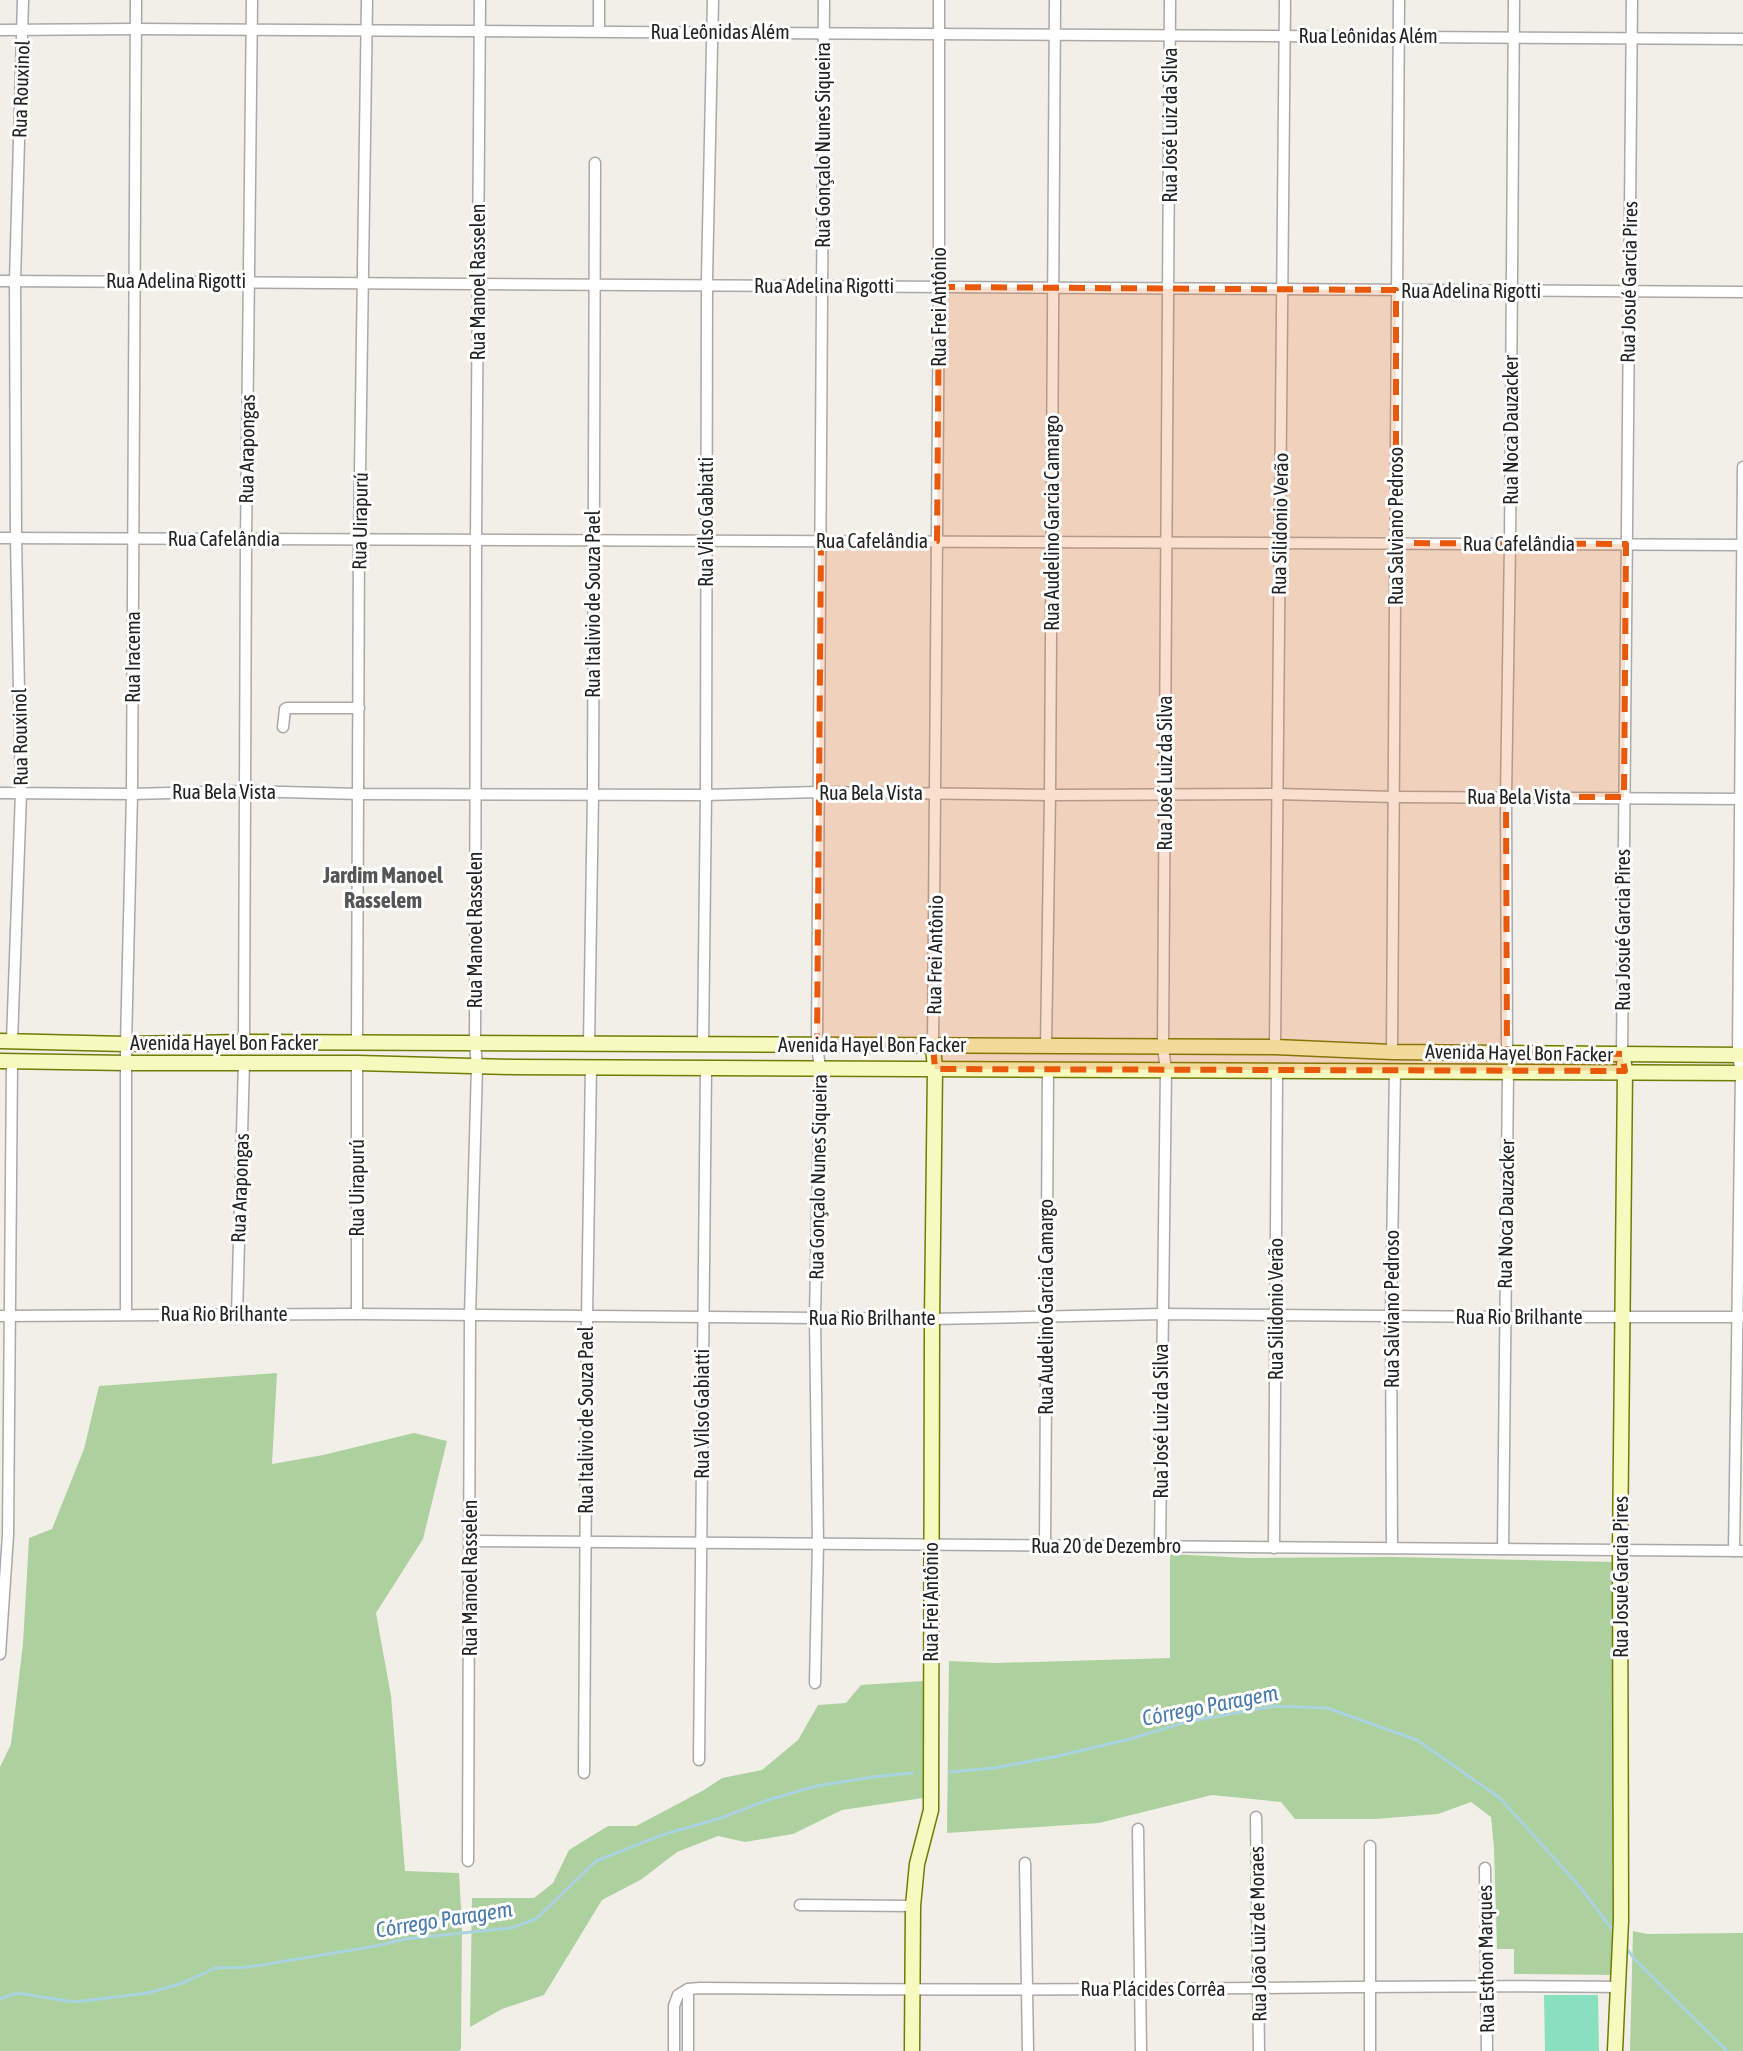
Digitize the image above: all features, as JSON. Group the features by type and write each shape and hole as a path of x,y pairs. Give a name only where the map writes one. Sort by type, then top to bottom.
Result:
{"main road":[{"name":"Avenida Hayel Bon Facker","path":"6,1041 126,1044 1275,1047 1392,1052 1740,1055"},
{"name":"Rua Frei Antônio","path":"912,2051 913,1906 917,1864 931,1810 933,1046"},
{"name":"Rua Josué Garcia Pires","path":"1615,2051 1621,1952 1620,1550 1625,1071 1622,1054"},
{"name":"Avenida Hayel Bon Facker","path":"6,1061 357,1063 477,1067 1742,1073"}],"street":[{"name":"Rua Rouxinol","path":"6,1041 21,793 15,281 23,0"},
{"name":"Rua Iracema","path":"126,1314 136,0"},
{"name":"Rua Arapongas","path":"244,1042 252,0"},
{"name":"Rua Uirapurú","path":"357,1043 359,539 367,0"},
{"name":"Rua Manoel Rasselen","path":"468,1861 470,1316 477,1067 475,793 480,0"},
{"path":"599,0 599,31"},
{"name":"Rua Vilso Gabiatti","path":"703,1044 707,285 713,0"},
{"name":"Rua Gonçalo Nunes Siqueira","path":"815,1683 824,0"},
{"name":"Rua Frei Antônio","path":"933,1046 937,793 939,0"},
{"name":"Rua Audelino Garcia Camargo","path":"1046,1046 1055,0"},
{"name":"Rua José Luiz da Silva","path":"1160,1547 1166,1070 1163,1047 1170,0"},
{"name":"Rua Silidonio Verão","path":"1275,1047 1285,0"},
{"name":"Rua Salviano Pedroso","path":"1392,1052 1399,0"},
{"name":"Rua Noca Dauzacker","path":"1507,1051 1506,797 1514,0"},
{"name":"Rua Josué Garcia Pires","path":"1622,1054 1632,0"},
{"name":"Rua Leônidas Além","path":"0,30 1743,39"},
{"name":"Rua Italivio de Souza Pael","path":"589,1044 595,163"},
{"name":"Rua Adelina Rigotti","path":"0,281 1743,292"},
{"path":"1738,1551 1743,467"},
{"name":"Rua Cafelândia","path":"0,538 1743,545"},
{"path":"283,727 287,708 359,708"},
{"name":"Rua Bela Vista","path":"0,793 245,791 706,795 818,792 1742,799"},
{"path":"0,1654 4,1535 6,1061"},
{"name":"Rua Arapongas","path":"237,1314 244,1062"},
{"name":"Rua Uirapurú","path":"357,1063 357,1314"},
{"name":"Rua Italivio de Souza Pael","path":"584,1773 591,1067"},
{"name":"Rua Vilso Gabiatti","path":"699,1760 706,1068"},
{"name":"Rua Audelino Garcia Camargo","path":"1045,1546 1048,1069"},
{"name":"Rua Salviano Pedroso","path":"1392,1548 1391,1317 1395,1070"},
{"name":"Rua Silidonio Verão","path":"1274,1548 1277,1071"},
{"name":"Rua Noca Dauzacker","path":"1503,1549 1508,1071"},
{"name":"Rua Rio Brilhante","path":"6,1316 357,1314 932,1319 1162,1314 1740,1317"},
{"name":"Rua 20 de Dezembro","path":"470,1541 1738,1551"},
{"name":"Rua João Luiz de Moraes","path":"1256,1817 1259,2051"},
{"path":"1138,1829 1141,2051"},
{"path":"1370,1846 1370,2051"},
{"path":"1025,1863 1028,2051"},
{"name":"Rua Esthon Marques","path":"1485,1868 1487,2051"},
{"path":"800,1905 913,1906"},
{"name":"Rua Plácides Corrêa","path":"688,1989 1619,1987"},
{"path":"674,2051 674,2006 678,1995 688,1989"},
{"path":"688,1989 688,2051"}],"highlighted area":[{"path":"939,287 1396,290 1396,543 1626,544 1624,797 1506,797 1507,1051 1622,1054 1625,1071 935,1069 933,1046 817,1045 821,541 937,541"}],"green space":[{"path":"277,1373 272,1464 414,1433 447,1441 423,1539 376,1613 391,1696 405,1871 459,1873 461,2049 0,2051 0,1767 11,1744 23,1644 29,1538 52,1529 84,1449 99,1386"},
{"path":"1170,1554 1248,1558 1393,1557 1615,1562 1615,1975 1514,1974 1514,1949 1497,1949 1491,1817 1471,1802 1438,1814 1375,1819 1295,1819 1281,1802 1212,1795 1099,1823 947,1833 949,1661 995,1663 1170,1658"},
{"path":"923,1681 923,1798 842,1810 793,1834 745,1842 718,1836 677,1852 642,1879 602,1900 544,1995 502,2009 470,2027 472,1898 534,1898 553,1883 569,1850 608,1826 636,1826 722,1778 762,1770 798,1740 818,1705 846,1703 861,1685"},
{"path":"1633,1931 1647,1934 1743,1933 1743,2051 1630,2051"},
{"path":"1544,1995 1598,1995 1599,2051 1545,2051"}],"waterway":[{"name":"Córrego Paragem","path":"950,1772 994,1768 1058,1756 1186,1722 1275,1706 1327,1708 1417,1740 1500,1798 1580,1887 1614,1932"},
{"name":"Córrego Paragem","path":"0,1999 17,1993 74,2002 148,1993 183,1983 215,1968 249,1967 405,1939 511,1928 536,1919 596,1861 662,1835 816,1786 912,1773"},
{"name":"Córrego Paragem","path":"1626,1948 1727,2051"}],"district":[{"name":"Jardim Manoel Rasselem","path":"383,888"}]}
